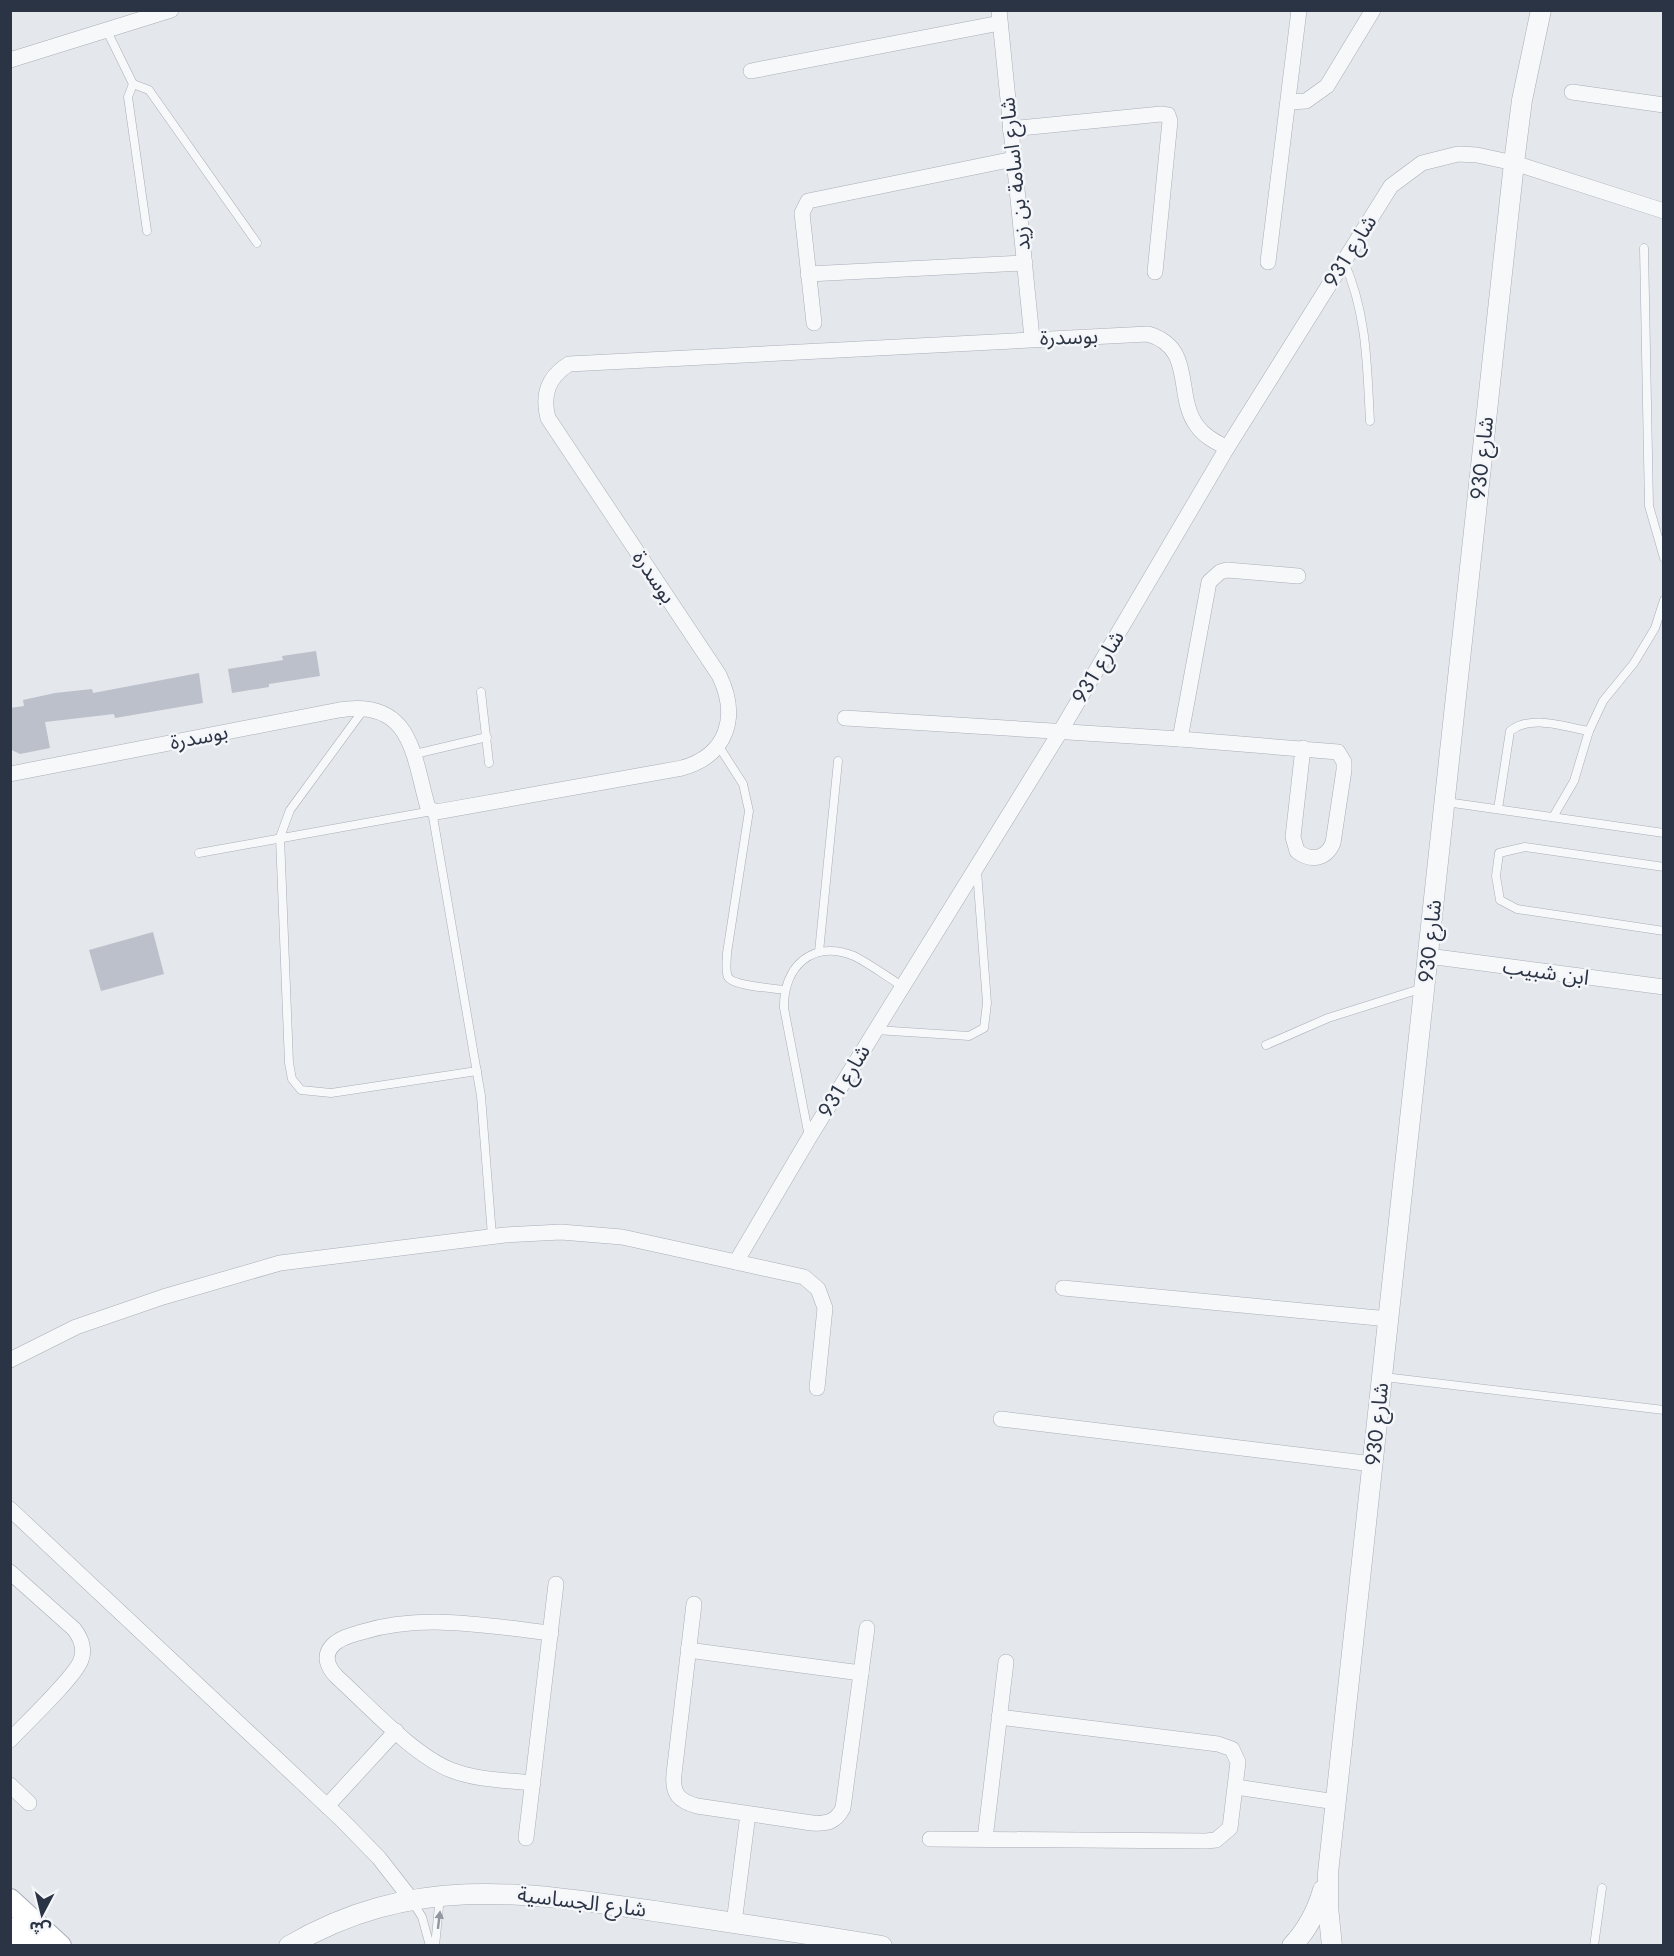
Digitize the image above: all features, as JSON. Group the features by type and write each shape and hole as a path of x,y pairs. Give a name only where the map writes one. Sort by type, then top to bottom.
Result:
{"highway":[{"path":"10,1930 30,1946"}],"main road":[{"path":"10,1900 60,1946"}],"street":[{"path":"10,60 107,31 131,16 171,10"},
{"path":"1268,262 1290,102 1299,10"},
{"path":"1290,102 1306,101 1327,86 1373,10"},
{"name":"شارع 930","path":"1332,1946 1328,1907 1328,1874 1514,163 1522,100 1541,10"},
{"path":"751,71 999,17"},
{"name":"شارع اسامة بن زيد","path":"999,17 1032,338"},
{"path":"1572,92 1664,105"},
{"path":"1011,129 1168,115 1170,121 1155,272"},
{"name":"شارع 931","path":"736,1262 875,1030 1060,732 1227,448 1391,186 1422,163 1458,154 1514,163 1664,211"},
{"path":"814,323 802,213 808,201 1014,159"},
{"path":"808,274 1025,263"},
{"name":"بوسدرة","path":"718,745 729,714 726,691 719,675 548,418 545,395 558,371 569,364 587,361 1148,334 1157,336 1176,355 1191,416 1197,426 1214,442 1227,448"},
{"path":"1180,739 1209,582 1214,576 1227,570 1298,576"},
{"path":"365,707 394,720 408,735 428,808 440,812 682,768 702,760 718,745"},
{"name":"بوسدرة","path":"10,774 339,710 365,707"},
{"path":"845,718 1180,739 1303,748 1338,752 1344,762 1333,843 1330,850 1317,858 1310,858 1297,851 1293,837 1303,748"},
{"name":"ابن شبيب","path":"1428,956 1664,987"},
{"path":"10,1360 87,1323 163,1297 280,1263 531,1232 591,1233 651,1242 804,1277 818,1289 825,1308 817,1389"},
{"path":"1063,1288 1389,1319"},
{"path":"1001,1419 1373,1464"},
{"path":"10,1509 327,1806 379,1858 411,1899"},
{"path":"10,1572 74,1629 82,1643 83,1651 82,1659 72,1673 10,1740"},
{"path":"526,1838 556,1584"},
{"path":"694,1604 674,1774 674,1791 678,1797 690,1804 748,1814 821,1824 829,1823 840,1814 845,1799 867,1628"},
{"path":"533,1783 451,1770 429,1758 328,1668 327,1658 331,1647 339,1640 386,1625 427,1621 550,1633"},
{"path":"688,1650 861,1673"},
{"path":"985,1839 1006,1662"},
{"path":"930,1839 1216,1840 1230,1828 1236,1787 1237,1755 1225,1746 999,1717"},
{"path":"327,1806 396,1731"},
{"path":"10,1785 29,1803"},
{"path":"1236,1787 1336,1802"},
{"path":"734,1923 748,1814"},
{"name":"شارع 930","path":"1292,1946 1319,1905 1328,1874"},
{"name":"شارع الجساسية","path":"289,1946 352,1916 411,1899 469,1892 540,1894 734,1923 781,1934 882,1946"}],"lane":[{"path":"107,31 133,84 149,90 257,243"},
{"path":"133,84 128,98 147,231"},
{"path":"1644,248 1649,507 1664,558"},
{"path":"1344,261 1355,286 1362,316 1370,421"},
{"path":"1553,817 1574,781 1589,731 1603,701 1634,663 1655,628 1664,600"},
{"path":"481,692 489,763"},
{"path":"365,707 290,810 280,837 289,1063 292,1079 301,1090 331,1093 477,1071"},
{"path":"1498,809 1510,731 1518,725 1537,722 1589,731"},
{"path":"415,754 486,737"},
{"path":"718,745 743,784 749,811 727,953 727,975 732,981 740,984 784,990"},
{"path":"819,952 838,761"},
{"path":"1445,801 1664,833"},
{"path":"199,853 432,811 477,1071 492,1236"},
{"path":"1664,867 1525,847 1499,853 1496,876 1500,900 1517,909 1664,931"},
{"path":"875,1030 969,1036 984,1028 987,1003 976,866"},
{"path":"809,1138 784,1008 784,990 791,973 803,960 819,952 837,951 855,957 902,986"},
{"path":"1266,1045 1328,1018 1425,987"},
{"path":"1382,1377 1664,1410"},
{"path":"1594,1946 1602,1888"},
{"path":"433,1946 439,1894"},
{"path":"411,1899 422,1917 433,1946"}],"building":[{"path":"316,651 320,676 269,684 269,687 232,693 228,669 283,660 282,656"},
{"path":"199,673 203,703 115,718 114,714 45,722 50,748 20,754 10,749 10,708 24,706 23,700 55,693 92,689 93,693"},
{"path":"153,932 164,974 101,991 89,950"}]}
